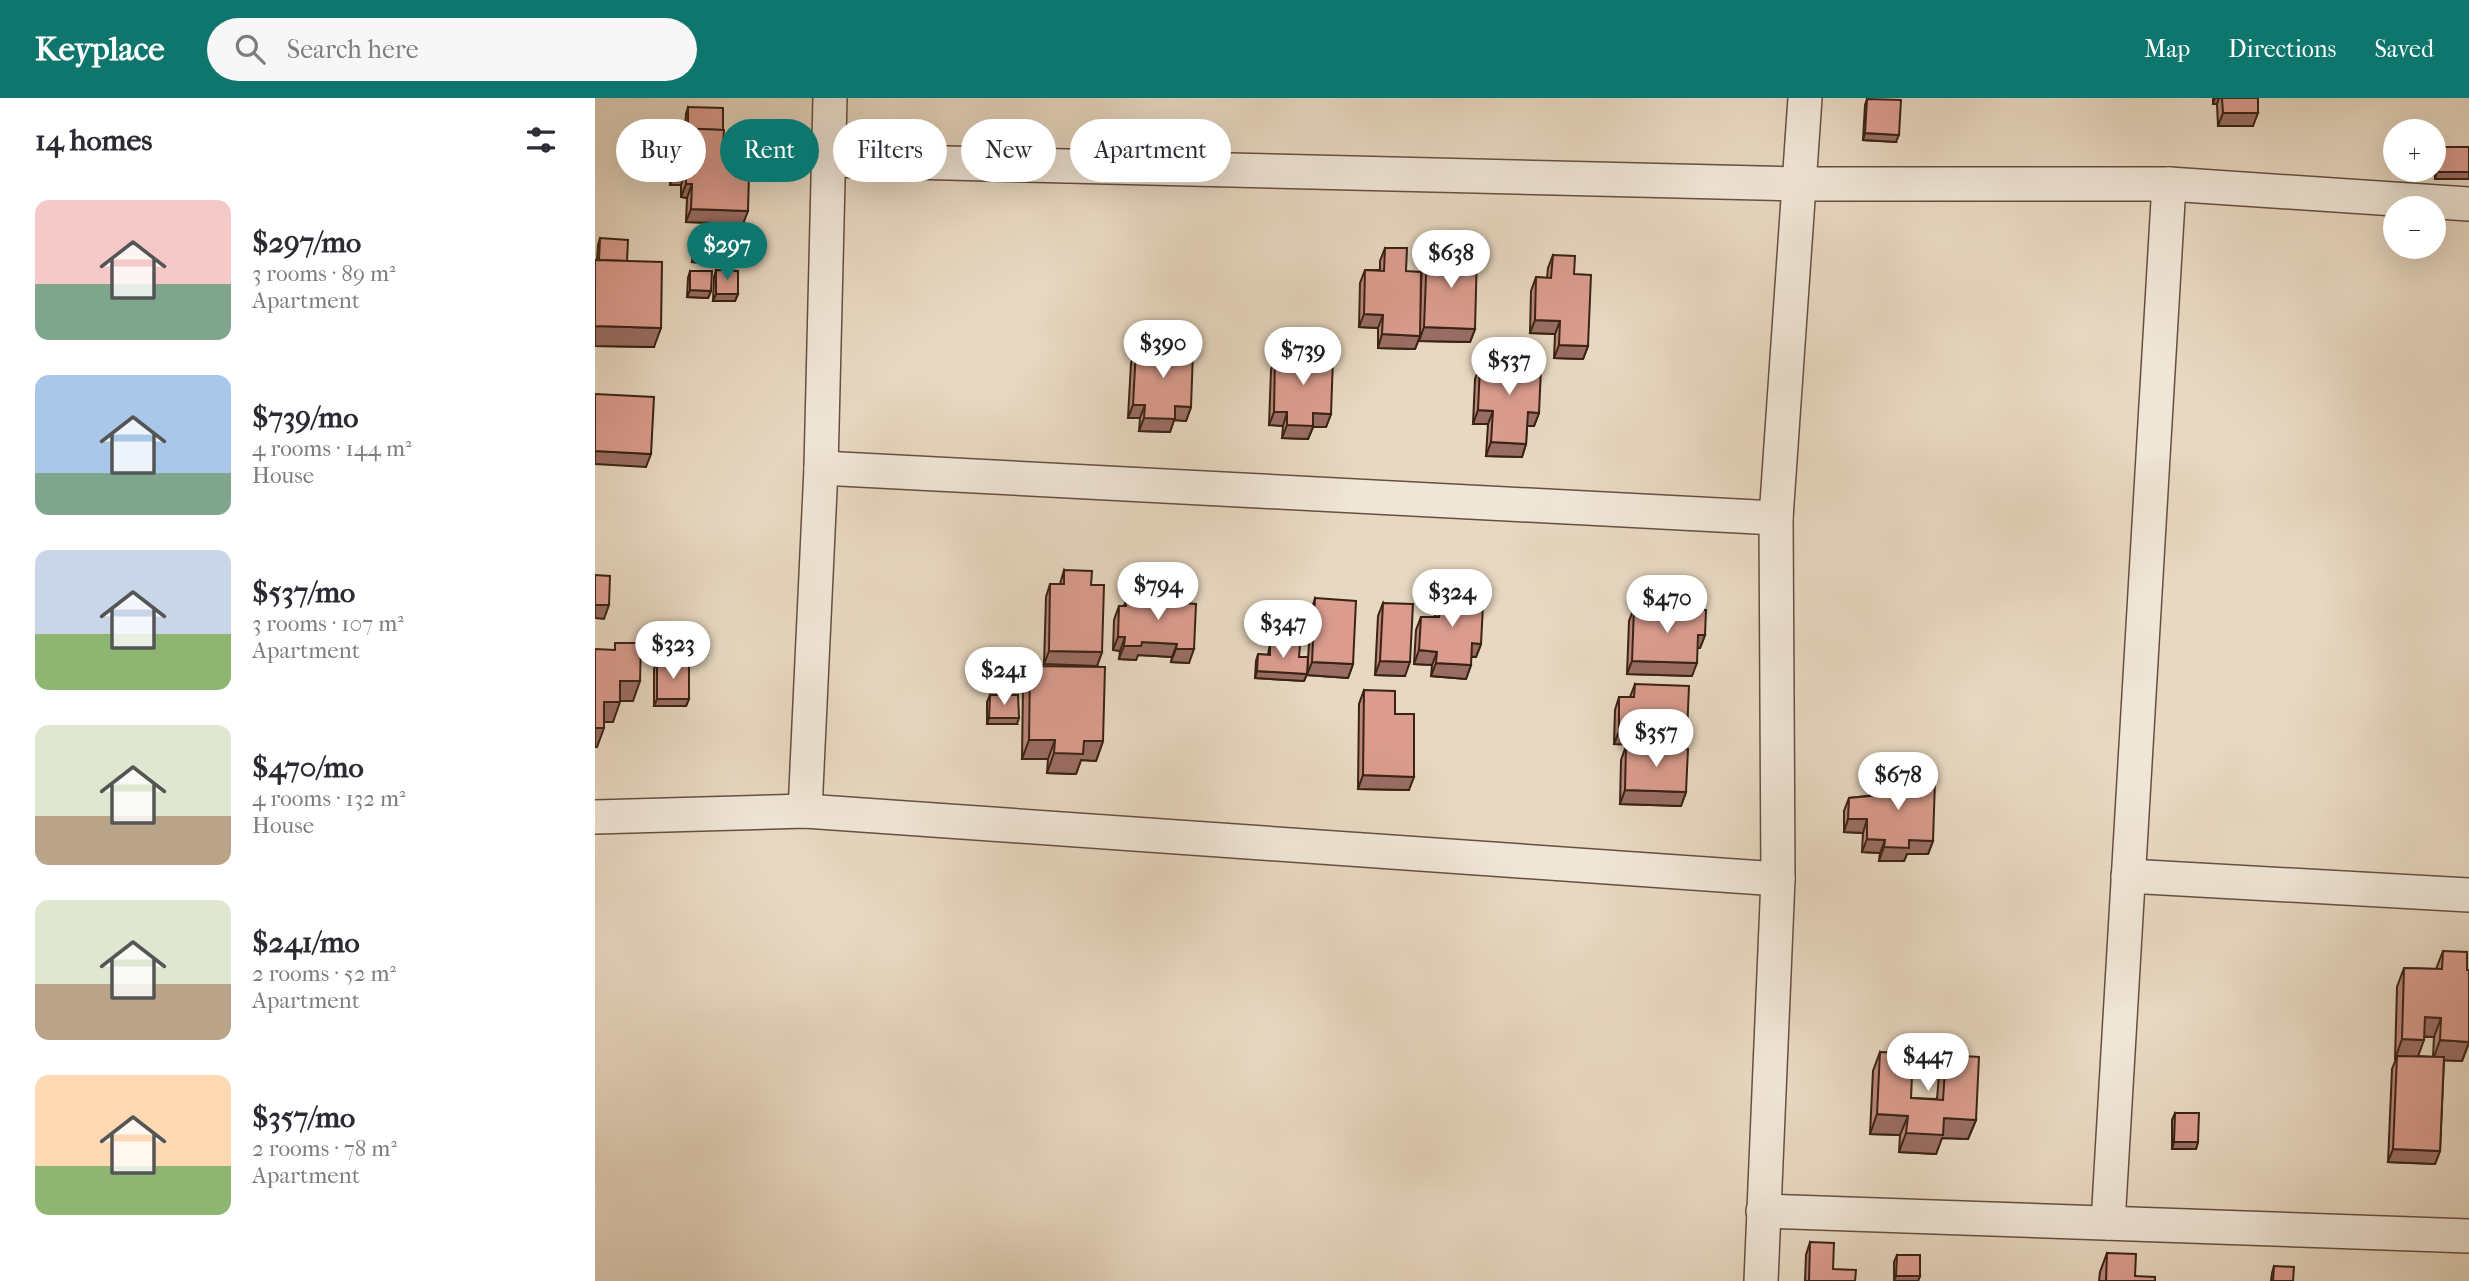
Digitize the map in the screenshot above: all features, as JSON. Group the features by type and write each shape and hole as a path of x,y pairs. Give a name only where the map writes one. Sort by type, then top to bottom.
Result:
{"street":[{"path":"805,811 821,468 830,98"},
{"path":"1761,1281 1778,879 1776,518 1805,98"},
{"path":"828,160 1797,184 2169,184 2469,204"},
{"path":"2108,1223 2169,184"},
{"path":"821,468 1776,518"},
{"path":"595,817 805,811 1778,879"},
{"path":"2128,876 2469,895"},
{"path":"1763,1211 2469,1236"}],"building":[{"path":"2222,98 2258,98 2258,113 2223,113"},
{"path":"1867,99 1901,100 1899,135 1865,133"},
{"path":"688,107 723,108 720,130 706,130 706,119 688,119"},
{"path":"706,129 720,130 720,182 749,182 748,211 691,209 692,184 686,184 706,182"},
{"path":"2446,147 2469,147 2469,172 2446,172"},
{"path":"696,235 721,236 720,257 695,255"},
{"path":"725,237 753,237 752,258 724,257"},
{"path":"600,238 628,240 627,261 599,260"},
{"path":"1385,248 1407,248 1406,271 1421,272 1420,336 1382,334 1383,315 1364,314 1365,270 1384,271"},
{"path":"1427,251 1477,252 1475,329 1424,327"},
{"path":"1553,255 1575,256 1574,274 1591,275 1588,346 1559,345 1560,321 1535,320 1536,277 1551,278"},
{"path":"595,260 662,262 661,328 595,326"},
{"path":"716,270 738,271 738,294 716,294"},
{"path":"690,271 712,271 711,291 690,290"},
{"path":"1150,338 1165,339 1165,350 1193,352 1191,407 1175,406 1175,419 1144,418 1145,405 1133,405 1136,349 1150,350"},
{"path":"1301,347 1317,348 1317,358 1333,358 1331,414 1313,413 1313,426 1287,425 1287,412 1274,412 1275,356 1301,357"},
{"path":"1486,357 1531,359 1531,368 1541,368 1539,413 1528,412 1526,444 1491,442 1493,411 1478,410 1480,366 1485,366"},
{"path":"595,394 654,397 651,454 595,451"},
{"path":"1064,570 1092,571 1091,585 1104,585 1102,652 1049,651 1050,584 1064,584"},
{"path":"595,575 610,576 609,605 595,605"},
{"path":"1441,586 1462,587 1461,603 1483,605 1481,644 1472,643 1471,665 1436,663 1437,652 1419,650 1421,617 1439,617"},
{"path":"1146,593 1171,594 1171,602 1196,604 1194,649 1176,649 1177,644 1142,642 1141,646 1124,646 1125,637 1118,637 1119,606 1126,606 1126,600 1145,601"},
{"path":"1315,598 1356,601 1353,664 1312,662"},
{"path":"1383,603 1413,604 1410,662 1380,661"},
{"path":"1634,608 1706,610 1705,635 1698,635 1697,663 1632,661"},
{"path":"1260,615 1285,617 1283,634 1259,633"},
{"path":"615,643 641,643 640,681 620,681 620,702 604,702 604,728 595,728 595,649 615,650"},
{"path":"1270,643 1300,645 1299,657 1308,657 1307,674 1257,671 1258,654 1270,655"},
{"path":"657,662 689,663 689,699 657,699"},
{"path":"1030,666 1105,667 1103,741 1084,741 1083,754 1054,753 1055,740 1029,740"},
{"path":"1635,684 1689,686 1687,733 1619,731 1619,697 1634,697"},
{"path":"1364,690 1395,691 1395,714 1414,714 1414,777 1363,775"},
{"path":"990,695 1018,695 1019,718 989,718"},
{"path":"1626,746 1688,749 1686,792 1625,790"},
{"path":"1880,779 1935,780 1933,841 1909,840 1909,848 1884,847 1885,840 1867,839 1867,819 1848,819 1849,798 1880,795"},
{"path":"2443,951 2467,952 2469,1042 2440,1040 2441,1018 2425,1017 2424,1040 2402,1039 2404,968 2442,969"},
{"path":"1880,1052 1913,1053 1911,1098 1943,1100 1946,1055 1979,1057 1976,1120 1944,1118 1943,1135 1906,1133 1908,1116 1877,1114"},
{"path":"2397,1056 2444,1057 2440,1151 2393,1149"},
{"path":"2175,1113 2199,1113 2198,1142 2174,1142"},
{"path":"1810,1242 1834,1243 1833,1269 1856,1270 1855,1281 1809,1281"},
{"path":"2107,1253 2136,1254 2135,1276 2155,1277 2155,1281 2106,1281"},
{"path":"1897,1255 1920,1255 1920,1276 1896,1276"},
{"path":"2274,1266 2294,1267 2293,1281 2273,1281"}]}
